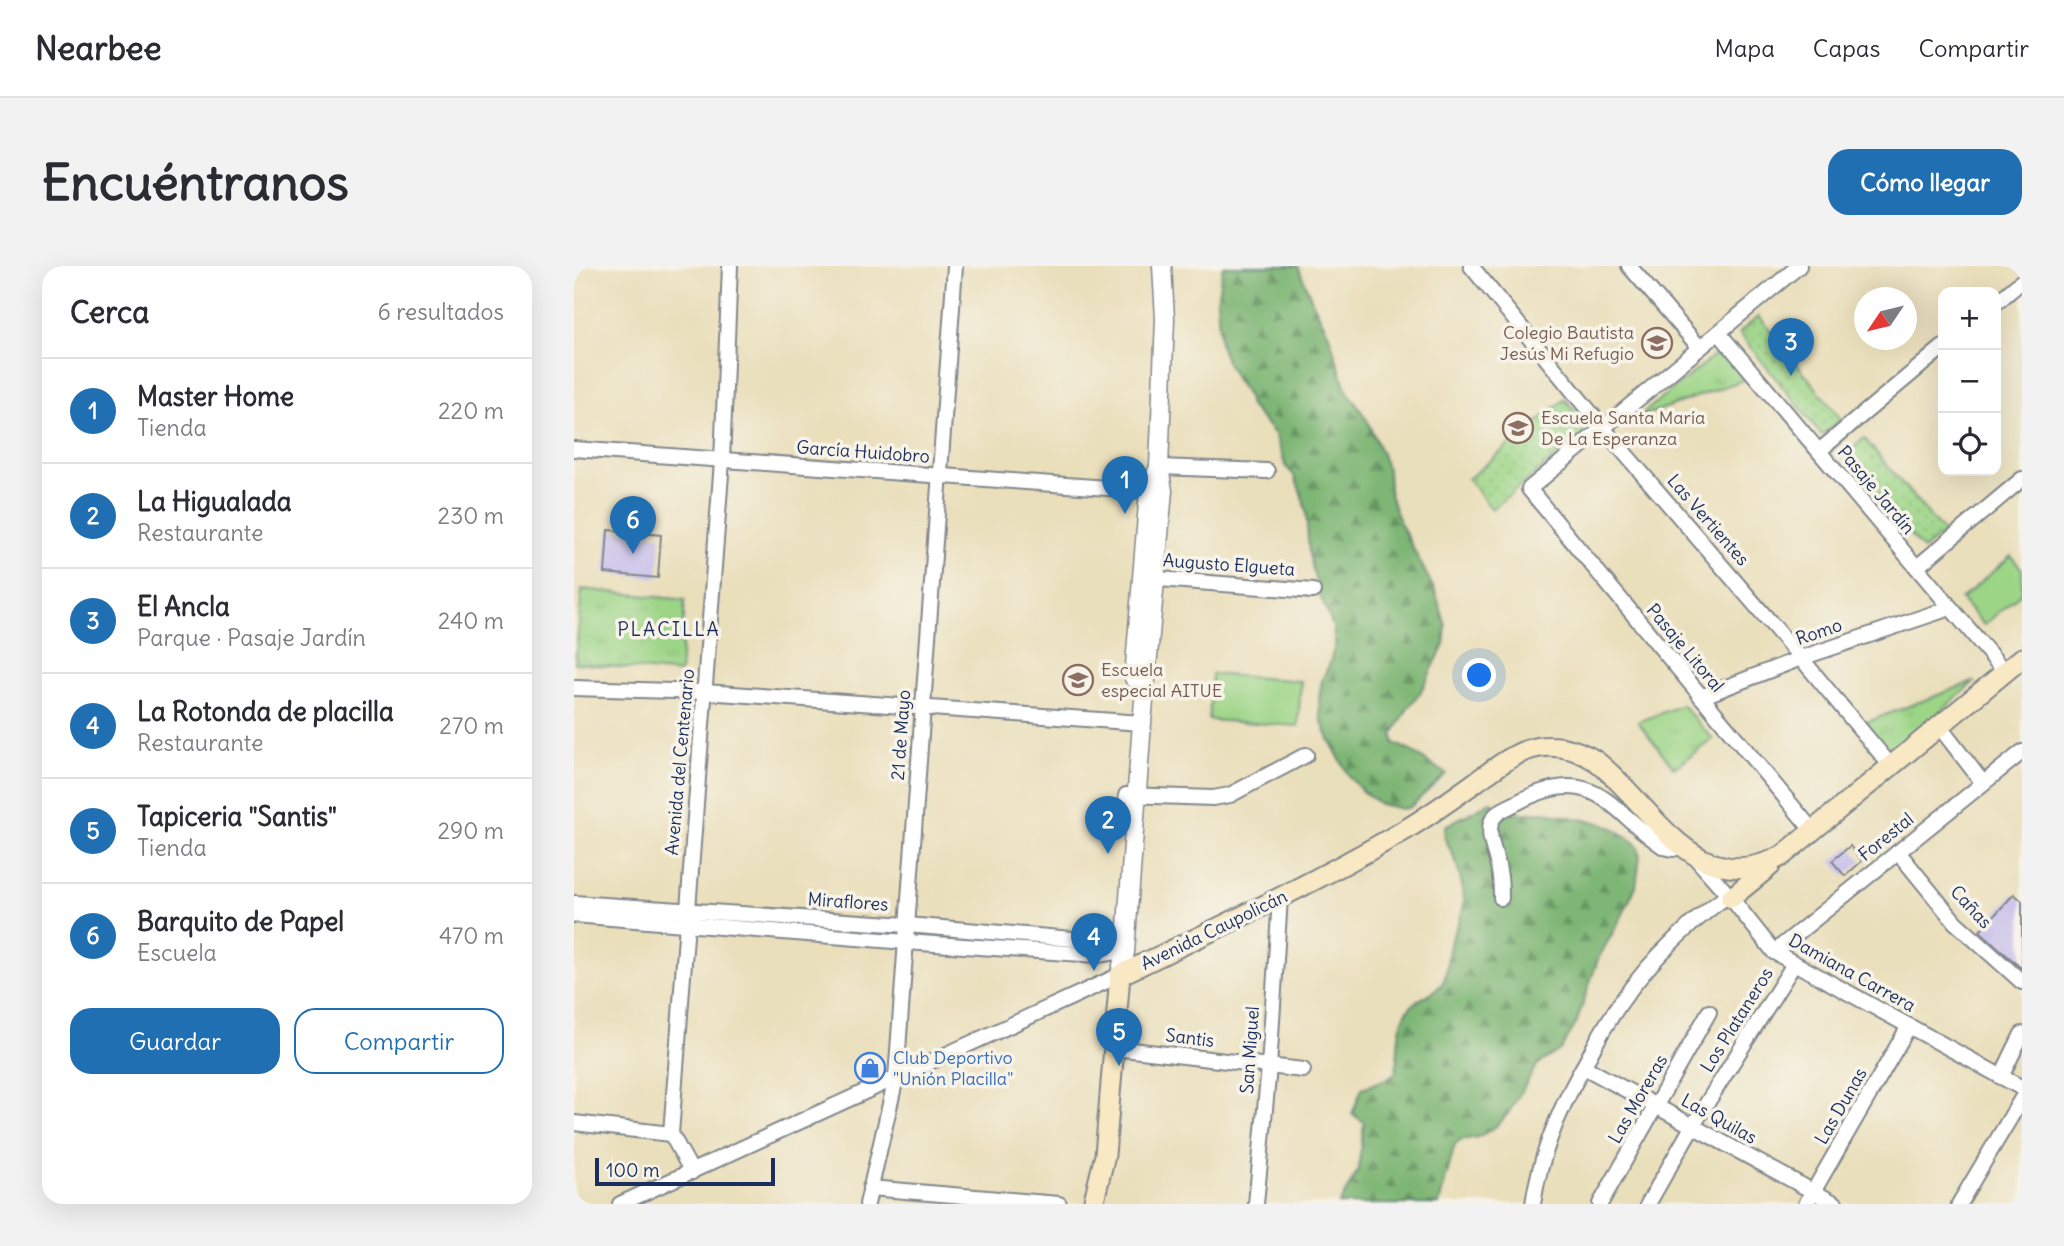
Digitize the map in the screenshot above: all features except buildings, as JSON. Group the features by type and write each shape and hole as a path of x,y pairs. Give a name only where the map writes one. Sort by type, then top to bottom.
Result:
{"main road":[{"path":"1729,896 1813,831 2022,657"},
{"name":"Avenida Caupolicán","path":"1121,975 1280,898 1407,829 1512,757 1533,748 1556,747 1587,755 1605,767 1687,850"},
{"path":"1687,850 1712,864 1736,869 1760,866 1782,856"},
{"path":"1094,1204 1105,1155 1121,975"}],"street":[{"name":"Avenida del Centenario","path":"671,1135 722,461 730,266"},
{"name":"21 de Mayo","path":"867,1204 896,1078 955,266"},
{"path":"1148,578 1163,491 1159,467 1165,319 1162,266"},
{"name":"Las Vertientes","path":"1471,266 1603,428 1891,766"},
{"path":"1629,266 1700,348"},
{"path":"1603,428 1799,266"},
{"path":"2001,299 2022,281"},
{"name":"Pasaje Jardín","path":"1719,332 2005,672"},
{"path":"1819,452 1939,350"},
{"name":"Pasaje Litoral","path":"1603,428 1528,489 1813,831"},
{"name":"García Huidobro","path":"574,449 1149,491"},
{"path":"1159,467 1267,471"},
{"path":"1121,975 1120,952 1148,578 1149,491 1159,467"},
{"path":"1917,567 2022,479"},
{"name":"Augusto Elgueta","path":"1148,578 1313,591"},
{"name":"Romo","path":"1701,697 1801,658 1950,608"},
{"path":"574,688 705,692 1136,722"},
{"path":"1939,726 1983,783"},
{"name":"Forestal","path":"1774,952 2022,752"},
{"path":"1132,796 1213,798 1230,795 1306,755"},
{"path":"1501,898 1499,868 1490,824 1495,815 1543,790 1570,786 1584,788 1600,795 1664,847 1687,850"},
{"name":"Damiana Carrera","path":"1687,850 1729,896 1774,952 2022,1088"},
{"name":"Cañas","path":"1898,852 1955,922 2022,982"},
{"path":"1533,1204 1539,1171 1552,1130 1607,1023 1636,981 1679,934 1729,896"},
{"name":"San Miguel","path":"1256,1204 1269,1067 1280,898"},
{"name":"Miraflores","path":"574,903 906,942 1097,955 1120,952"},
{"name":"Miraflores","path":"574,915 907,925 1096,941 1120,952"},
{"name":"Los Plataneros","path":"1648,1204 1692,1127 1794,964"},
{"name":"Avenida Caupolicán","path":"620,1204 1121,975"},
{"name":"Las Moreras","path":"1600,1204 1709,1012"},
{"name":"Las Dunas","path":"1810,1198 1909,1026"},
{"path":"2001,1077 2022,1034"},
{"name":"Santis","path":"1115,1048 1303,1070"},
{"name":"Las Quilas","path":"1584,1068 1692,1127 1810,1198 1836,1204"},
{"path":"1959,1204 2022,1098"},
{"path":"574,1124 671,1135 692,1172"},
{"path":"870,1188 1059,1204"}],"green space":[{"path":"1223,266 1298,266 1329,335 1346,389 1367,420 1381,452 1388,470 1389,490 1400,523 1435,591 1446,626 1444,645 1420,693 1393,734 1394,743 1446,774 1410,807 1402,809 1380,804 1363,792 1350,778 1321,719 1319,699 1322,680 1335,645 1333,626 1318,591 1309,554 1306,511 1294,475 1286,467 1275,434 1250,406 1248,397 1236,380 1220,345 1217,300"},
{"path":"1759,316 1841,419 1822,435 1739,333"},
{"path":"1720,351 1746,379 1637,418"},
{"path":"1565,399 1590,429 1492,509 1468,479"},
{"path":"1864,438 1944,533 1923,550 1844,455"},
{"path":"2011,556 2022,569 2022,592 1984,625 1961,599"},
{"path":"582,589 685,600 680,673 575,663"},
{"path":"1212,674 1301,681 1298,726 1209,720"},
{"path":"1975,681 1890,756 1864,723"},
{"path":"1682,705 1713,739 1674,768 1638,722"},
{"path":"1491,802 1514,814 1544,812 1596,822 1615,829 1638,846 1640,856 1636,886 1598,959 1576,1024 1561,1049 1537,1065 1508,1114 1495,1127 1478,1137 1460,1140 1455,1144 1439,1204 1339,1204 1358,1170 1364,1122 1352,1114 1362,1088 1389,1078 1396,1072 1399,1035 1406,1013 1412,1005 1440,986 1445,978 1450,944 1464,904 1458,869 1446,842 1445,826"}],"place":[{"name":"Colegio Bautista Jesús Mi Refugio","path":"1657,343"},
{"name":"El Ancla","path":"1791,376"},
{"name":"Escuela Santa María De La Esperanza","path":"1518,428"},
{"name":"Master Home","path":"1125,514"},
{"name":"Barquito de Papel","path":"633,554"},
{"name":"Escuela especial AITUE","path":"1078,680"},
{"name":"La Higualada","path":"1108,854"},
{"name":"La Rotonda de placilla","path":"1094,971"},
{"name":"Tapiceria \"Santis\"","path":"1119,1066"},
{"name":"Club Deportivo \"Unión Placilla\"","path":"870,1068"}],"district":[{"name":"PLACILLA","path":"669,629"}]}
